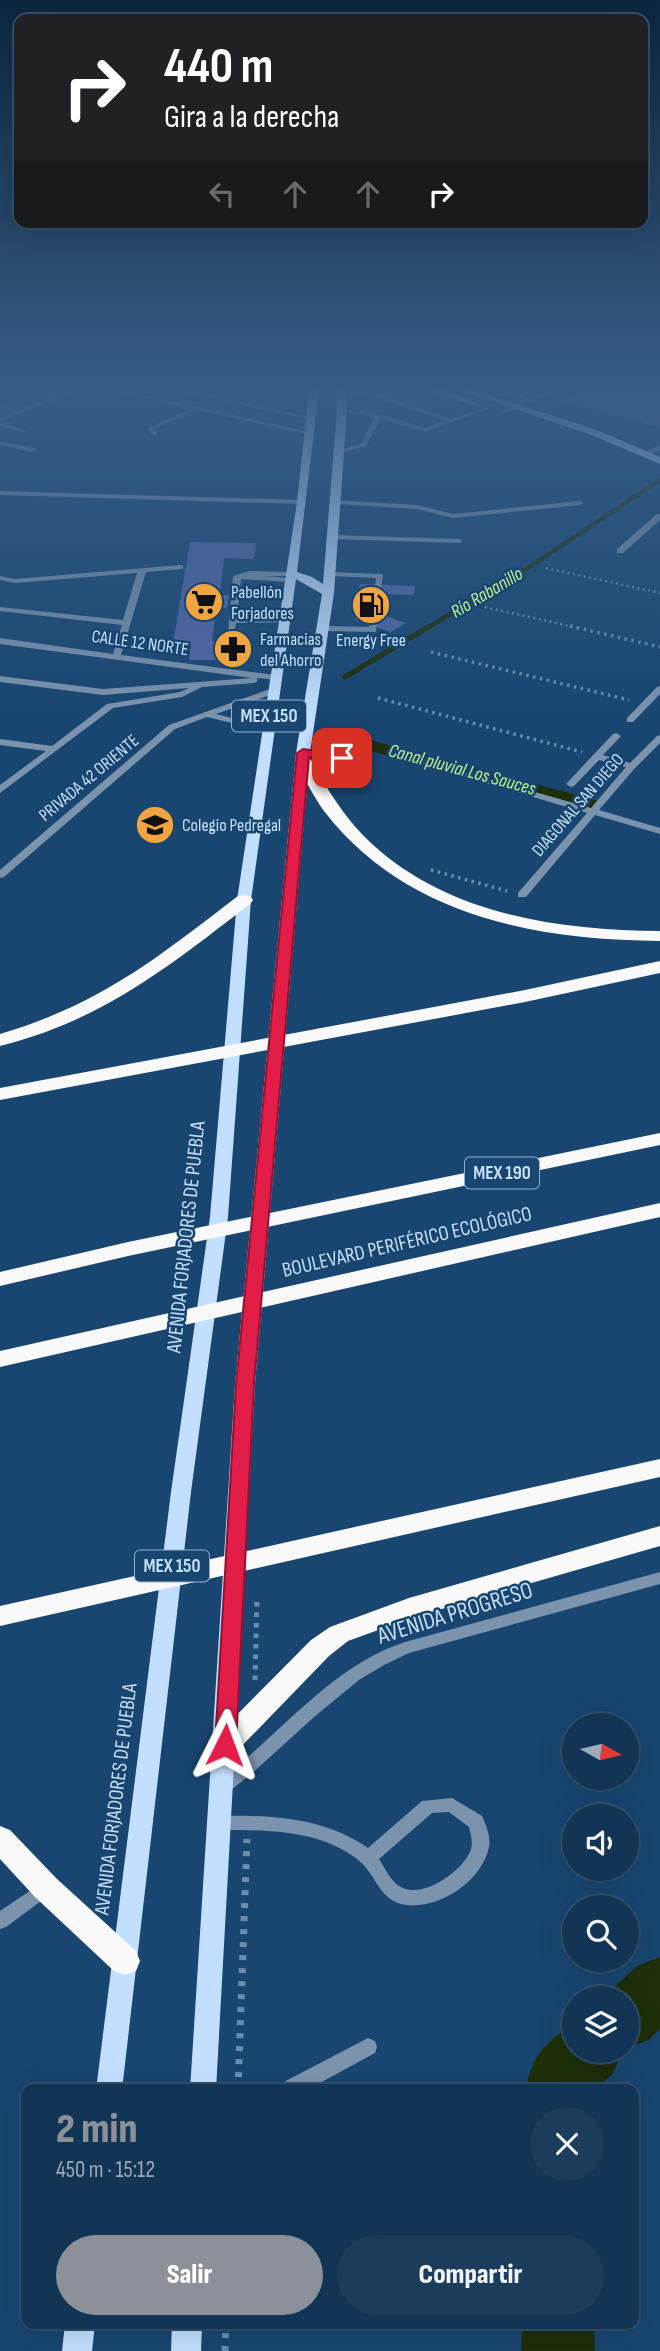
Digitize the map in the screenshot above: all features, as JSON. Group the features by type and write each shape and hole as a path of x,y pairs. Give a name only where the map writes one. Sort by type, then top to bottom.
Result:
{"highway":[{"path":"303,756 321,795 359,844 391,870 425,889 475,911 532,926 617,936 660,936"},
{"path":"0,1040 63,1019 119,991 162,964 244,901"},
{"path":"0,1094 660,967"},
{"name":"MEX 190","path":"0,1279 128,1249 660,1139"},
{"name":"BOULEVARD PERIFÉRICO ECOLÓGICO","path":"0,1359 660,1210"},
{"path":"0,1616 87,1599 660,1468"},
{"path":"225,1745 320,1648 339,1634 409,1608 660,1536"},
{"path":"0,1839 46,1888 125,1961"}],"main road":[{"name":"AVENIDA FORJADORES DE PUEBLA","path":"110,2084 179,1506 219,1217 244,901 302,502"},
{"name":"MEX 150","path":"204,2084 217,1823 225,1745 245,1384 303,756 328,593 336,502"},
{"path":"290,577 307,579 328,593"},
{"path":"77,2351 79,2329"},
{"path":"186,2351 187,2329"}],"street":[{"path":"225,500 302,502"},
{"path":"336,502 417,507 453,516 580,503"},
{"path":"620,551 660,516"},
{"path":"334,537 459,541"},
{"path":"0,578 15,581 180,567"},
{"path":"117,655 142,571"},
{"path":"231,632 237,576 250,573 290,577"},
{"path":"323,629 373,630 380,576 330,574"},
{"path":"0,609 127,623"},
{"path":"232,621 285,620"},
{"name":"CALLE 12 NORTE","path":"0,641 117,655 274,685"},
{"path":"0,678 103,692 175,685 274,685"},
{"name":"PRIVADA 42 ORIENTE","path":"0,875 172,727 274,685"},
{"path":"0,790 110,706 182,694 198,687"},
{"path":"630,720 660,688"},
{"path":"103,692 110,706"},
{"path":"647,704 660,707"},
{"path":"204,714 267,730"},
{"path":"571,784 617,736"},
{"name":"DIAGONAL SAN DIEGO","path":"522,895 632,766 660,738"},
{"path":"0,742 54,749"},
{"path":"303,756 367,762"},
{"path":"597,756 632,766"},
{"path":"420,762 660,831"},
{"name":"AVENIDA PROGRESO","path":"221,1788 248,1769 310,1708 379,1658 405,1648 660,1578"},
{"path":"217,1823 308,1829 346,1842 369,1858 384,1886 402,1897 421,1897 440,1891 470,1870 481,1845 476,1821 452,1805 428,1806 369,1858"},
{"path":"0,1921 46,1888"},
{"path":"298,2084 368,2047"}],"path":[{"path":"547,568 660,593"},
{"path":"485,607 660,647"},
{"path":"431,652 647,704"},
{"path":"378,698 597,756"},
{"path":"419,866 522,895"},
{"path":"254,1716 258,1593"},
{"path":"238,2084 247,1823"},
{"path":"225,2351 226,2329"}],"building":[{"name":"Pabellón Forjadores","path":"190,542 256,543 254,559 224,558 220,595 229,595 227,608 216,608 212,641 240,641 238,660 189,660 191,644 173,643"},
{"name":"Energy Free","path":"360,584 415,586 414,595 385,594 383,615 406,623 391,632 355,620"}],"waterway":[{"name":"Río Rabanillo","path":"427,628 526,569 630,500"},
{"name":"Río Rabanillo","path":"345,677 430,626"},
{"name":"Canal pluvial Los Sauces","path":"336,736 589,804"},
{"path":"639,2006 660,1987"},
{"path":"561,2084 561,2077 577,2063"},
{"path":"558,2329 558,2351"}],"place":[{"name":"Pabellón Forjadores","path":"204,602"},
{"name":"Energy Free","path":"371,605"},
{"name":"Farmacias del Ahorro","path":"233,649"},
{"name":"Colegio Pedregal","path":"155,825"}],"route":[{"path":"225,1745 245,1384 303,753 342,758"}]}
